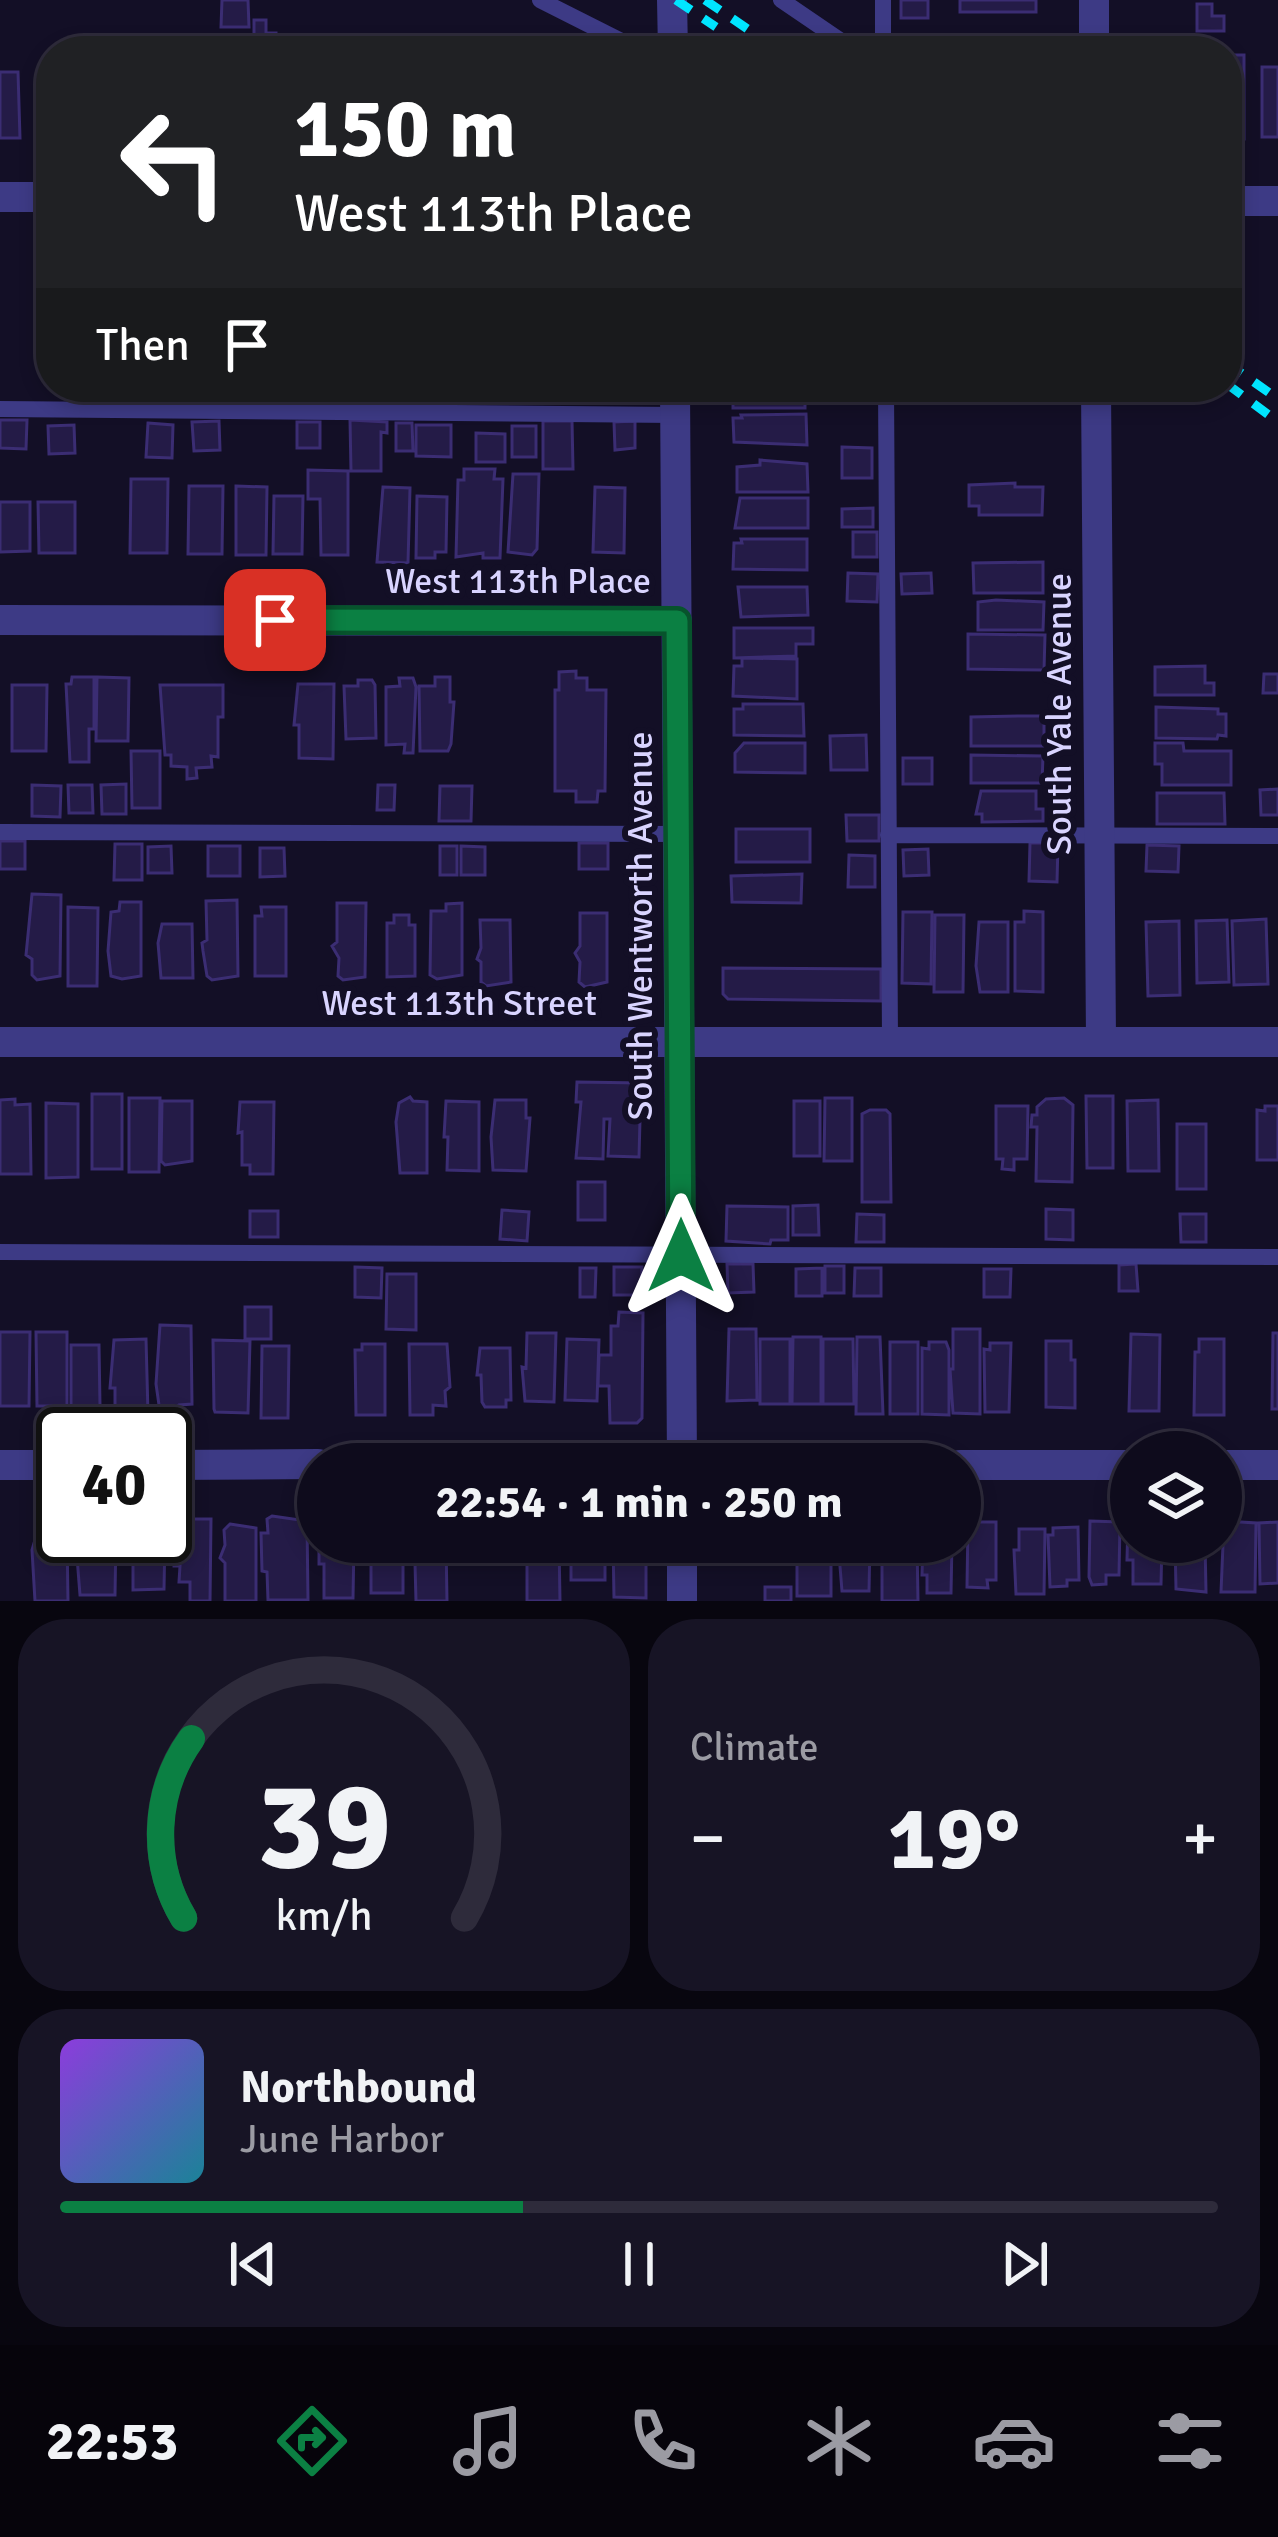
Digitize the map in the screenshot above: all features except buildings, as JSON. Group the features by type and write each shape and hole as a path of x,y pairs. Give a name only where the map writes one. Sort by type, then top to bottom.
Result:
{"street":[{"path":"673,0 673,36"},
{"path":"1094,0 1094,36"},
{"path":"0,197 36,197"},
{"path":"1242,201 1278,201"},
{"name":"South Wentworth Avenue","path":"675,402 682,1443"},
{"name":"South Yale Avenue","path":"1096,402 1101,1041"},
{"name":"West 113th Place","path":"0,620 677,621"},
{"name":"West 113th Street","path":"0,1042 1278,1042"},
{"path":"0,1465 36,1465"},
{"path":"192,1465 297,1465"},
{"path":"981,1465 1110,1465"},
{"path":"1242,1465 1278,1465"},
{"path":"682,1563 682,1601"}],"lane":[{"path":"540,0 611,36"},
{"path":"781,0 834,36"},
{"path":"883,0 883,36"},
{"path":"0,410 600,402"},
{"path":"886,402 890,1041"},
{"path":"0,832 678,834"},
{"path":"888,835 1278,836"},
{"path":"0,1252 1278,1257"}],"railway":[{"path":"676,0 716,27"},
{"path":"705,0 758,36"},
{"path":"1242,374 1278,399"},
{"path":"1242,395 1278,422"}],"route":[{"path":"275,620 677,621 681,1256"}]}
